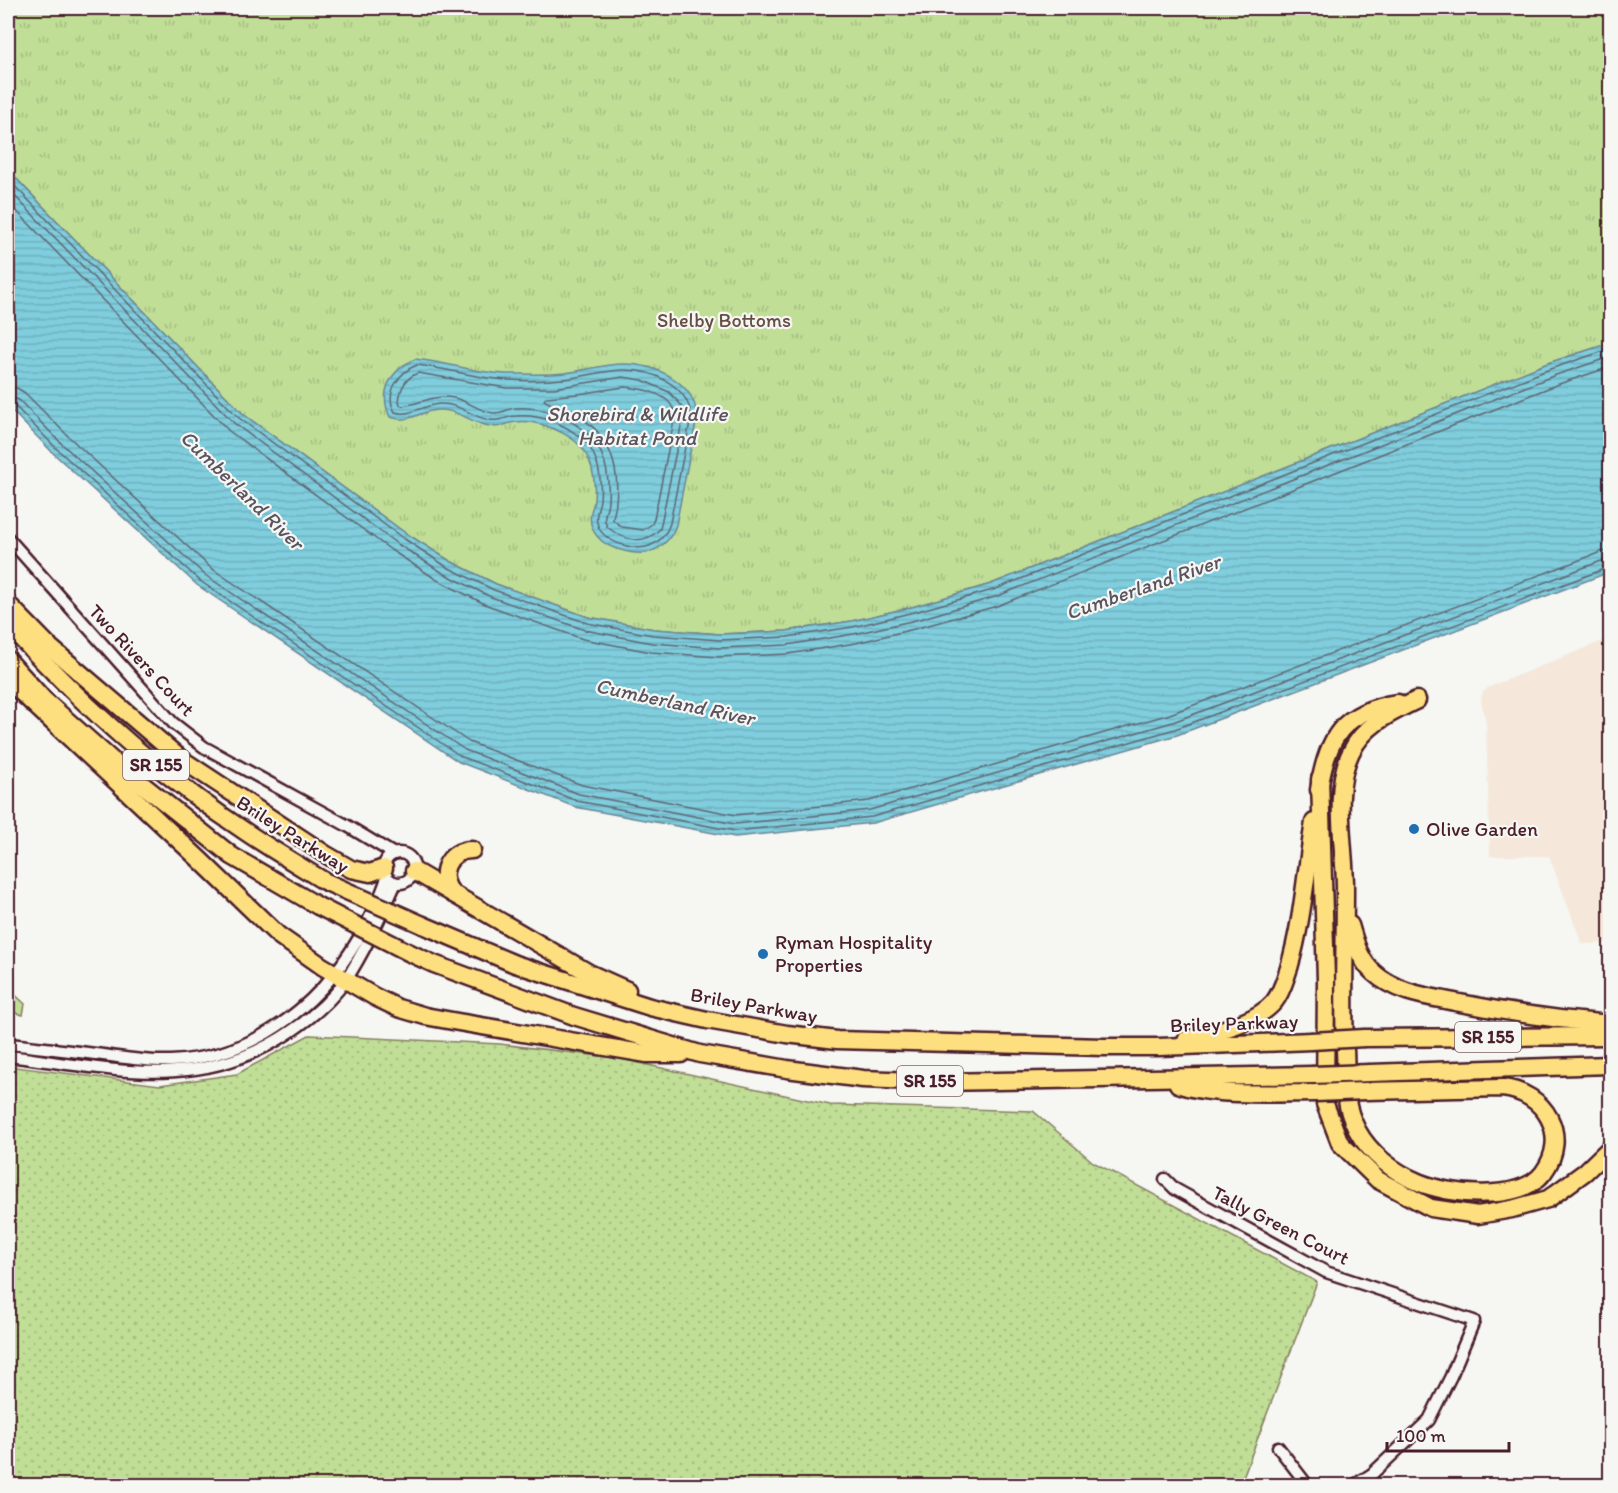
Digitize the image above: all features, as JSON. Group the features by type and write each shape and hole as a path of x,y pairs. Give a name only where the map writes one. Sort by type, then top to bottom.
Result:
{"highway":[{"path":"8,604 51,648 181,759 315,848 351,869 370,873 388,872"},
{"name":"Briley Parkway","path":"8,624 91,710 157,766 245,832 324,881 515,964 639,1003 707,1020 837,1040 1159,1047 1365,1038 1611,1036"},
{"name":"SR 155","path":"8,660 44,700 114,762 232,856 318,906 434,964 574,1016 700,1054 863,1079 939,1082 1162,1079 1611,1065"},
{"path":"8,680 278,935 321,966 375,997 398,1008 425,1016 647,1054 700,1054"},
{"path":"1159,1047 1236,1025 1258,1014 1274,1002 1282,989 1294,949 1320,779 1338,731 1354,717 1368,709 1417,700 1384,716 1370,726 1351,752 1342,790 1345,884 1345,1028 1347,1101 1358,1131 1375,1153 1396,1171 1420,1183 1455,1192 1509,1192 1528,1185 1542,1174 1554,1146 1553,1129 1549,1116 1538,1101 1516,1089 1502,1088 1366,1091 1315,1093 1261,1093 1191,1089 1162,1079"},
{"path":"1333,743 1351,752"},
{"path":"1320,779 1326,1000 1325,1104 1340,1143 1378,1180 1431,1208 1478,1215 1548,1199 1585,1172 1611,1148"},
{"path":"453,894 446,881 446,866 455,854 472,850"},
{"path":"414,871 589,973 652,1001 751,1028"},
{"path":"1345,884 1355,943 1366,964 1375,974 1391,985 1414,993 1503,1011 1611,1024"}],"street":[{"name":"Two Rivers Court","path":"8,538 173,723 204,747 394,854"},
{"path":"8,1056 172,1073 199,1070 235,1060 276,1042 321,1010 341,976 384,889 388,872 394,854 402,853 409,857 414,871 409,879 388,872 375,846 367,839"},
{"path":"8,1044 146,1060 197,1058 231,1049 270,1031 341,976"},
{"name":"Tally Green Court","path":"1165,1179 1175,1189 1326,1272 1474,1321 1451,1376 1429,1420 1372,1474 1357,1484"},
{"path":"1278,1447 1308,1485"}],"shaded area":[{"path":"1610,638 1610,943 1582,944 1549,856 1490,856 1486,723 1481,700 1483,692 1489,687"}],"green space":[{"name":"Shelby Bottoms","path":"8,8 1610,8 1610,343 1548,363 991,584 912,607 852,621 786,631 720,634 654,629 588,617 496,584 450,561 404,532 243,414 8,170"},
{"path":"8,988 25,1004 23,1015 8,1011"},
{"path":"309,1035 500,1044 616,1058 830,1105 1033,1111 1093,1162 1317,1282 1240,1485 8,1485 8,1066 160,1085 237,1074"}],"water":[{"name":"Cumberland River","path":"8,170 243,414 404,532 450,561 496,584 588,617 654,629 720,634 786,631 852,621 912,607 991,584 1548,363 1610,343 1610,572 1177,735 873,823 735,837 575,807 459,762 197,585 53,453 8,407"},
{"name":"Shorebird & Wildlife Habitat Pond","path":"415,359 510,374 558,374 623,364 648,367 672,377 689,394 695,405 697,417 676,525 670,537 656,549 641,553 614,548 598,537 591,526 590,519 594,503 592,467 581,447 555,429 531,422 512,423 499,427 490,426 445,410 431,411 404,419 390,417 385,399 389,382 399,369"}],"place":[{"name":"Olive Garden","path":"1414,829"},
{"name":"Ryman Hospitality Properties","path":"763,954"}]}
